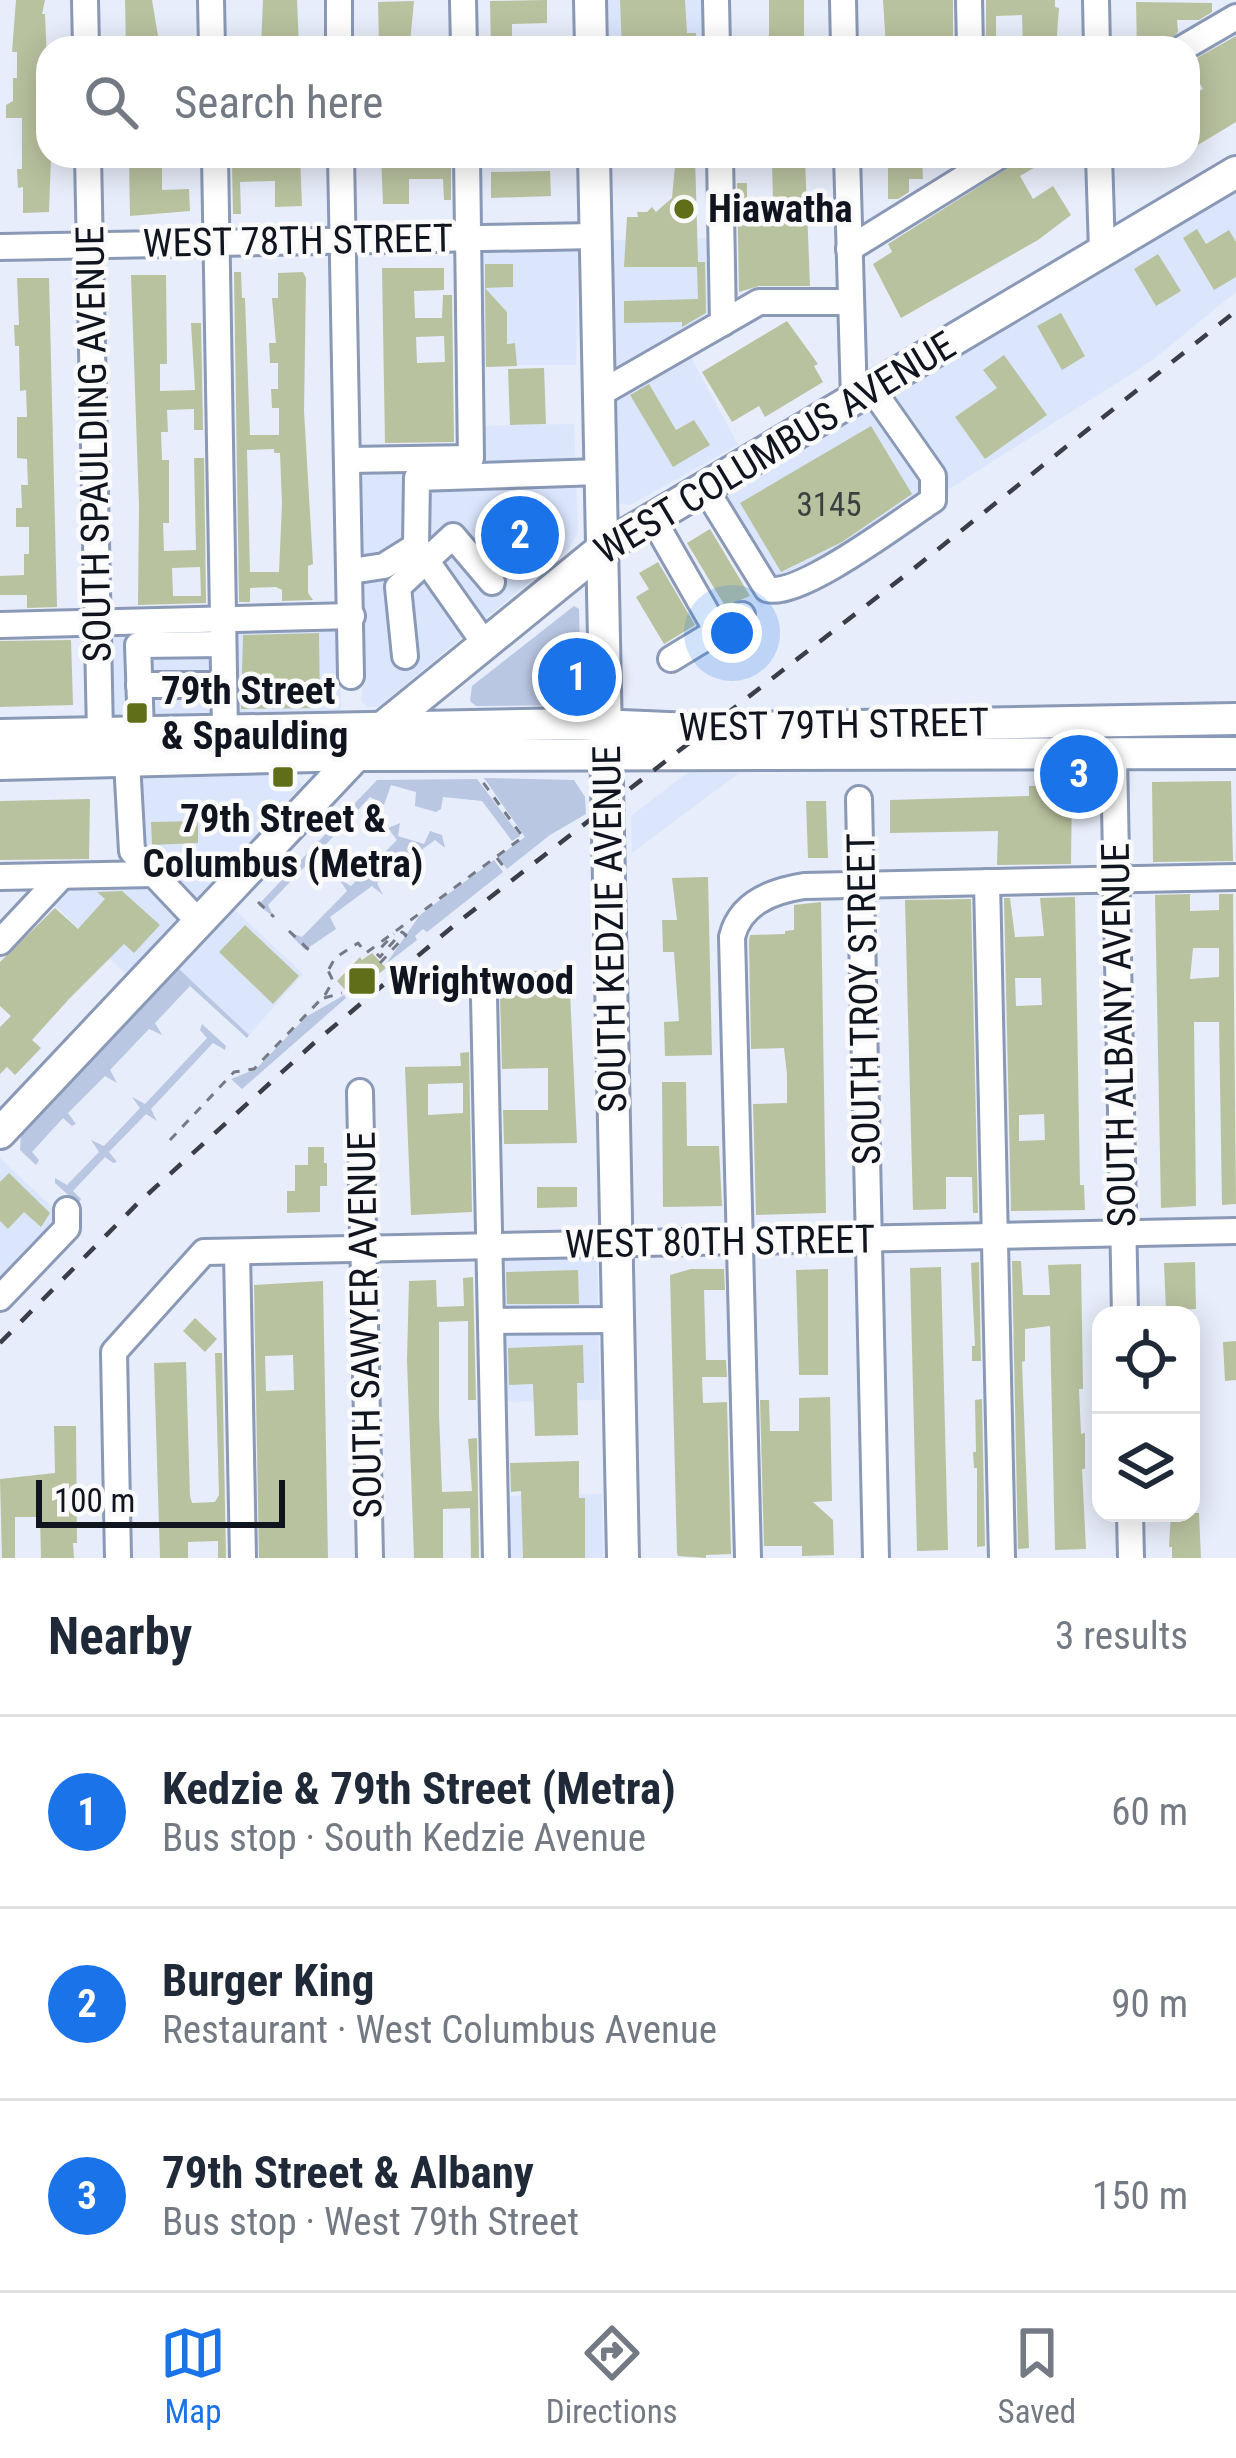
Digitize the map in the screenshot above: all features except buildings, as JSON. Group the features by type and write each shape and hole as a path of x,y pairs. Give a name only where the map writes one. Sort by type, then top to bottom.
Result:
{"main road":[{"path":"590,0 591,36"},
{"name":"SOUTH KEDZIE AVENUE","path":"594,168 623,1558"},
{"name":"WEST COLUMBUS AVENUE","path":"0,1133 383,727 603,548 1236,172"},
{"name":"WEST 79TH STREET","path":"0,764 357,755 607,740 691,729 1236,719"},
{"name":"WEST 79TH STREET","path":"0,735 383,727 607,740 1114,755 1236,753"}],"street":[{"path":"85,0 86,36"},
{"path":"212,0 212,36"},
{"path":"339,0 339,36"},
{"path":"463,0 464,36"},
{"path":"716,0 718,36"},
{"path":"843,0 844,36"},
{"path":"969,0 970,36"},
{"path":"1096,0 1096,36"},
{"path":"1198,36 1228,12"},
{"name":"SOUTH SPAULDING AVENUE","path":"88,168 100,733"},
{"path":"215,168 225,730"},
{"path":"341,168 352,676"},
{"path":"348,460 471,458 467,168"},
{"path":"720,168 723,323"},
{"path":"705,488 767,589 774,592 789,590 858,550 932,500 932,476 863,394 850,302 847,168"},
{"path":"849,249 966,168"},
{"path":"1099,168 1102,251"},
{"name":"WEST 78TH STREET","path":"0,247 596,236"},
{"path":"599,394 759,302 850,302"},
{"path":"485,644 421,552 417,478 601,472"},
{"path":"653,519 717,631"},
{"path":"351,571 384,566 453,536 492,582"},
{"path":"405,656 398,586 421,552"},
{"path":"670,659 742,615"},
{"path":"142,732 138,645 352,616"},
{"path":"0,625 98,622 223,632"},
{"path":"140,685 224,685"},
{"name":"SOUTH ALBANY AVENUE","path":"1114,755 1125,1306"},
{"path":"127,762 132,851 200,923"},
{"name":"SOUTH TROY STREET","path":"859,799 876,1558"},
{"path":"0,877 154,874"},
{"path":"0,942 62,876"},
{"path":"748,1558 732,937 736,921 747,908 786,889 1236,877"},
{"path":"987,883 1002,1558"},
{"path":"484,997 496,1558"},
{"name":"SOUTH SAWYER AVENUE","path":"359,1092 370,1558"},
{"path":"0,1298 67,1228 67,1210"},
{"name":"WEST 80TH STREET","path":"118,1558 114,1352 204,1252 1236,1231"},
{"path":"237,1252 243,1558"},
{"path":"491,1321 618,1320"},
{"path":"1130,1522 1131,1558"}],"path":[{"path":"170,1140 239,1070 254,1069 323,998 333,981 328,968 335,958 358,943 366,953 523,837 478,776"},
{"path":"496,857 504,867"},
{"path":"259,902 274,917"},
{"path":"380,963 406,935 400,930"},
{"path":"289,931 309,950"},
{"path":"323,998 342,992"}],"shaded area":[{"path":"604,0 716,0 717,36 605,36"},
{"path":"1236,189 1236,292 1150,362 761,608 704,509"},
{"path":"721,238 723,323 685,346 738,445 630,505 616,503 610,240"},
{"path":"469,247 578,249 576,365 470,365"},
{"path":"574,424 578,533 568,550 378,707 368,707 362,702 360,460 471,458 471,426"},
{"path":"574,606 579,609 581,705 476,706 470,701 472,686"},
{"path":"340,617 341,714 111,717 110,622"},
{"path":"688,772 739,773 632,853 631,816"},
{"path":"295,774 302,785 128,976 44,895 62,876 153,873 132,851 128,777"},
{"path":"484,778 574,780 585,797 586,814 507,869 498,857 525,837"},
{"path":"477,779 520,836 512,841 482,801 443,797 436,812 415,806 416,792 391,785 384,805 370,797 317,854 324,866 313,858 268,905 274,917 258,905 377,780"},
{"path":"400,823 398,836 424,844 430,831 442,835 445,848 435,840 377,883 383,895 372,886 330,917 336,929 305,950 288,932 302,937 347,891 339,879 351,886 397,840 388,828"},
{"path":"494,860 503,872 427,932 423,929 415,936 417,940 386,964 420,915"},
{"path":"234,909 303,974 249,1035 179,969"},
{"path":"179,969 247,1038 190,986 155,1023 162,1035 149,1029 110,1070 117,1083 105,1076 68,1113 76,1124 63,1118 32,1152 39,1160 36,1165 20,1150 21,1134"},
{"path":"344,995 242,1089 231,1079 256,1069 306,1017"},
{"path":"202,1024 225,1050 213,1043 151,1109 157,1121 146,1114 109,1152 117,1162 105,1157 73,1191 81,1199 78,1204 55,1178 67,1185 99,1152 91,1140 104,1146 140,1108 132,1097 145,1104 207,1038 200,1030"},
{"path":"0,1158 74,1228 0,1305"},
{"path":"597,1255 600,1400 493,1402 490,1257"},
{"path":"602,1494 603,1558 496,1558 495,1496"}],"railway":[{"path":"0,1343 137,1204 314,1043 457,923 1236,311"}],"place":[{"name":"Hiawatha","path":"684,209"},
{"name":"Burger King","path":"520,535"},
{"name":"Kedzie & 79th Street (Metra)","path":"577,677"},
{"name":"79th Street & Spaulding","path":"137,713"},
{"name":"79th Street & Albany","path":"1079,774"},
{"name":"79th Street & Columbus (Metra)","path":"283,777"},
{"name":"Wrightwood","path":"362,981"}]}
